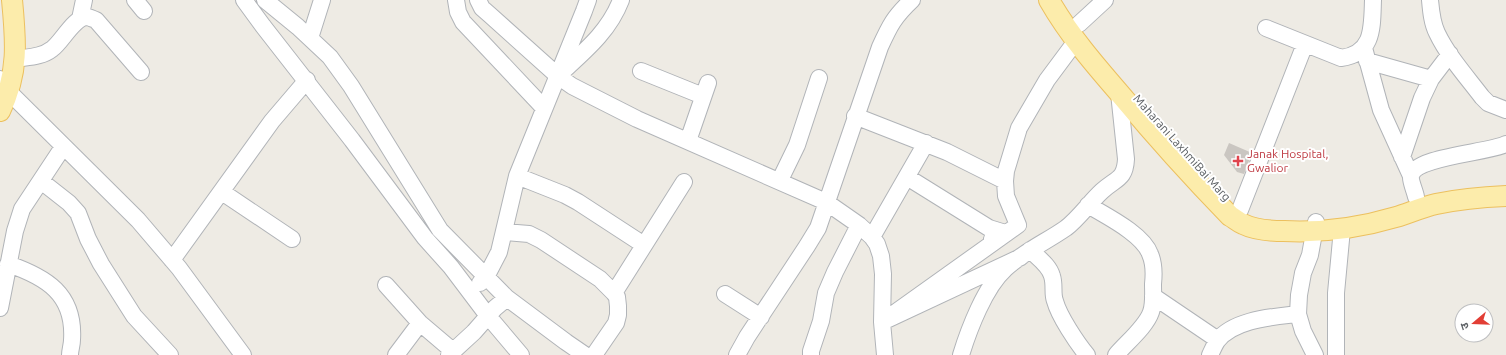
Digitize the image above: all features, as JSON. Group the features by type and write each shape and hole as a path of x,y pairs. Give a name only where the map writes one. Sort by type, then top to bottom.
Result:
{"main road":[{"path":"0,111 5,85 16,59 12,0"},
{"path":"1049,0 1062,23 1078,33 1119,93 1230,216 1243,224 1273,231 1315,227 1342,229 1395,217 1436,204 1472,197 1506,196"},
{"name":"Maharani LaxhmiBai Marg","path":"1064,0 1078,33 1210,182 1240,210 1256,217 1315,227 1388,208 1416,197 1463,188 1506,183"}],"street":[{"path":"16,59 36,56 53,49 80,19 84,0"},
{"path":"244,0 307,80 425,238 451,267 488,316 521,355"},
{"path":"265,0 330,57 352,86 440,230 507,298 585,355"},
{"path":"310,38 322,0"},
{"path":"456,0 458,12 463,22 544,108"},
{"path":"478,0 482,8 558,76 572,86 637,119 780,180 826,202 859,225 878,244 881,256 883,274 882,322 885,355"},
{"path":"472,294 486,277 499,252 505,232 517,176 588,0"},
{"path":"558,76 596,41 608,25 622,0"},
{"path":"737,355 747,336 761,317 818,228 855,116 880,47 890,24 900,11 912,0"},
{"path":"882,322 1018,224 1006,196 1004,180 1019,128 1047,80 1078,33 1105,0"},
{"path":"1373,0 1372,21 1365,55 1382,110 1411,176 1416,197"},
{"path":"1430,0 1433,24 1436,33 1450,54 1482,97 1488,102 1506,110"},
{"path":"80,19 87,17 96,20 141,72"},
{"path":"1266,28 1341,58 1358,53 1431,79"},
{"path":"1240,210 1305,44"},
{"path":"1402,157 1417,110 1431,79 1450,54"},
{"path":"641,71 706,90 688,141"},
{"path":"780,180 797,146 819,78"},
{"path":"172,260 272,121 307,80"},
{"path":"5,85 63,147 138,220 172,260 244,355"},
{"path":"961,355 968,334 990,288 1004,269 1068,226 1088,205 1123,174 1126,168 1119,93"},
{"path":"855,116 947,152 1004,180"},
{"path":"872,237 926,143"},
{"path":"1411,176 1414,169 1424,163 1490,150 1506,144"},
{"path":"0,308 15,231 22,209 63,147"},
{"path":"517,176 578,202 644,245"},
{"path":"882,322 1002,232 990,228 907,177"},
{"path":"41,181 69,203 78,213 88,239 134,316 170,355"},
{"path":"614,293 684,182"},
{"path":"222,192 292,239"},
{"path":"1088,205 1128,229 1139,239 1150,253 1154,271 1151,312 1144,323 1116,355"},
{"path":"811,355 821,321 826,293 859,225"},
{"path":"1315,227 1310,255 1303,273 1299,294 1298,314 1303,331 1315,355"},
{"path":"1336,355 1336,300 1342,229"},
{"path":"505,232 529,234 541,240 600,279 617,297 618,315 616,323 594,355"},
{"path":"882,322 1026,254"},
{"path":"1026,254 1048,267 1052,276 1055,303 1072,334 1087,355"},
{"path":"8,264 26,270 50,284 62,295 69,310 72,327 70,355"},
{"path":"386,285 420,323 451,353 507,298"},
{"path":"725,294 761,317"},
{"path":"1153,296 1218,340"},
{"path":"1210,355 1218,340 1234,328 1247,322 1264,318 1298,314"},
{"path":"396,355 420,323"}],"building":[{"path":"1229,143 1252,153 1244,174 1237,172 1224,155"}],"place":[{"name":"Janak Hospital, Gwalior","path":"1238,161"}]}
